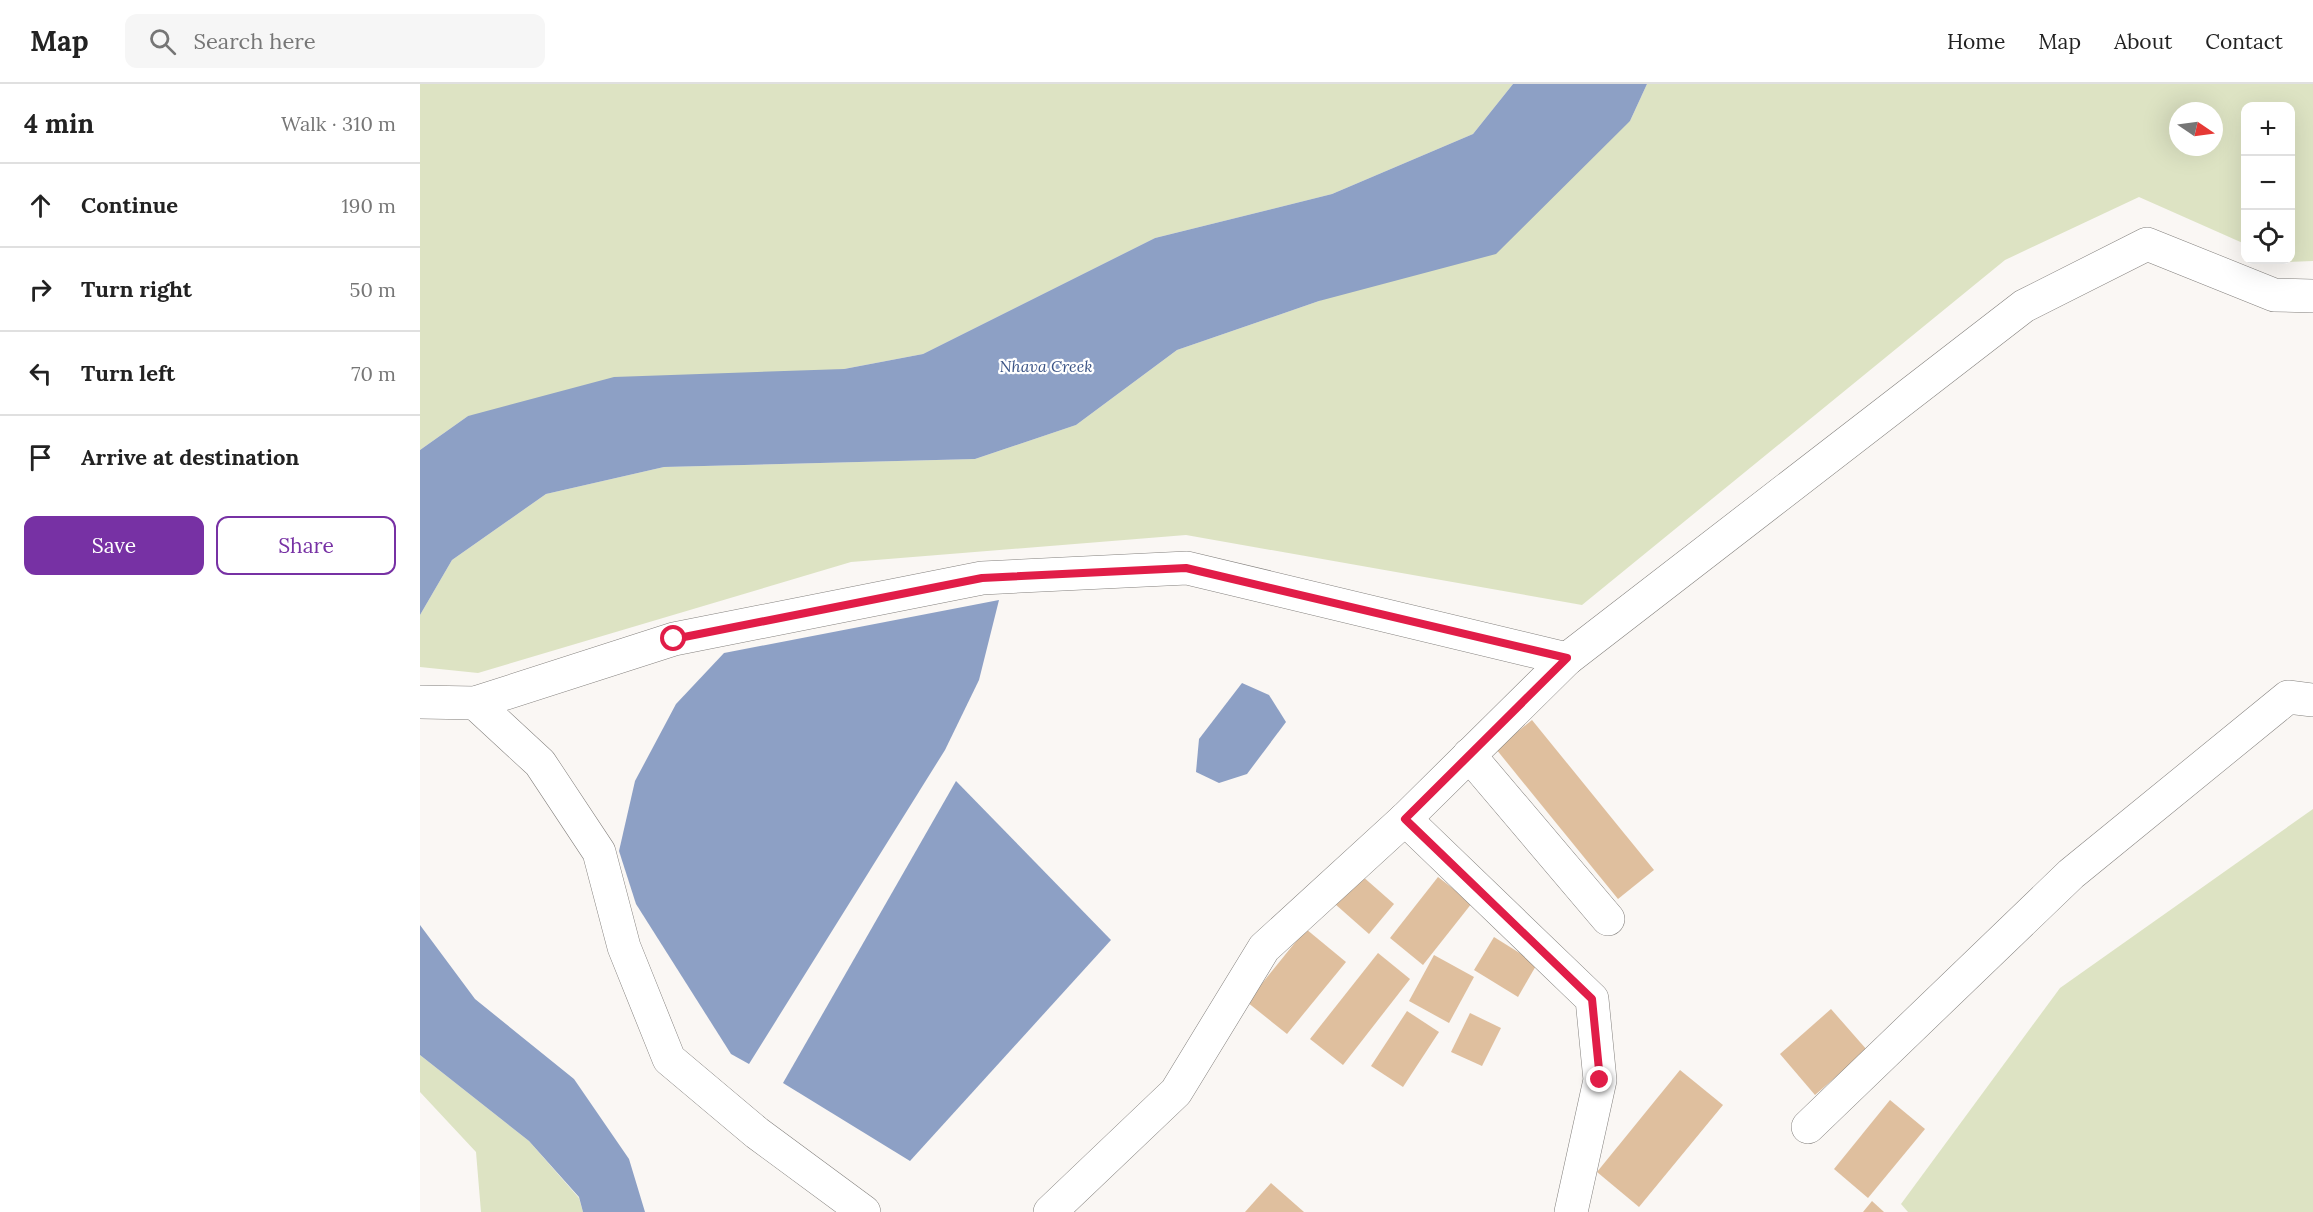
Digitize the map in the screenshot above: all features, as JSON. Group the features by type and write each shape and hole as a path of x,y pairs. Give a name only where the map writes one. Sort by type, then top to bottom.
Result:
{"street":[{"path":"1050,1212 1176,1092 1264,948 1405,819 1567,658 2024,306 2146,244 2274,295 2313,296"},
{"path":"420,702 474,703 674,639 982,578 1186,568 1567,658"},
{"path":"1808,1127 2071,874 2288,698 2313,700"},
{"path":"474,703 540,763 599,852 624,947 669,1059 757,1133 864,1212"},
{"path":"1469,755 1608,919"},
{"path":"1405,819 1592,999 1600,1080 1571,1212"}],"green space":[{"path":"420,84 1513,84 1473,134 1332,194 1155,238 923,354 844,369 468,416 420,450"},
{"path":"1647,84 2313,84 2313,261 2295,262 2295,102 2241,102 2241,242 2139,197 2005,260 1582,605 1186,535 851,562 478,673 420,667 420,615 452,560 546,494 664,467 975,459 1076,425 1177,350 1319,301 1630,121"},
{"path":"2313,809 2313,1212 1908,1212 1901,1204 2060,988"},
{"path":"420,1055 529,1141 579,1198 583,1212 481,1212 476,1152 420,1092"}],"water":[{"name":"Nhava Creek","path":"1513,84 1647,84 1630,121 1496,254 1319,301 1177,350 1076,425 975,459 664,467 546,494 452,560 420,615 420,450 468,416 614,377 844,369 923,354 1155,238 1332,194 1473,134"},
{"path":"999,600 979,680 945,750 749,1064 731,1054 636,904 619,851 635,781 676,704 724,653"},
{"path":"1242,683 1269,695 1286,722 1247,774 1219,783 1196,772 1199,739"},
{"path":"956,781 1111,940 910,1161 783,1083"},
{"path":"420,925 475,999 574,1079 629,1159 645,1212 583,1212 579,1197 529,1141 420,1055"}],"building":[{"path":"1532,720 1654,870 1618,899 1496,749"},
{"path":"1361,875 1394,904 1369,934 1335,904"},
{"path":"1438,877 1472,903 1423,965 1390,938"},
{"path":"1306,929 1346,962 1287,1034 1247,1002"},
{"path":"1494,937 1537,964 1518,997 1474,970"},
{"path":"1378,953 1410,979 1343,1065 1310,1039"},
{"path":"1434,955 1474,977 1449,1023 1409,1001"},
{"path":"1831,1009 1867,1050 1815,1095 1780,1054"},
{"path":"1407,1011 1439,1032 1403,1087 1371,1066"},
{"path":"1470,1013 1501,1028 1482,1066 1451,1052"},
{"path":"1680,1070 1723,1105 1639,1207 1597,1172"},
{"path":"1890,1100 1925,1129 1868,1198 1834,1169"},
{"path":"1271,1183 1304,1212 1245,1212"},
{"path":"1872,1201 1884,1212 1863,1212"}],"route":[{"path":"674,639 982,578 1186,568 1567,658 1405,819 1592,999 1600,1080"}]}
